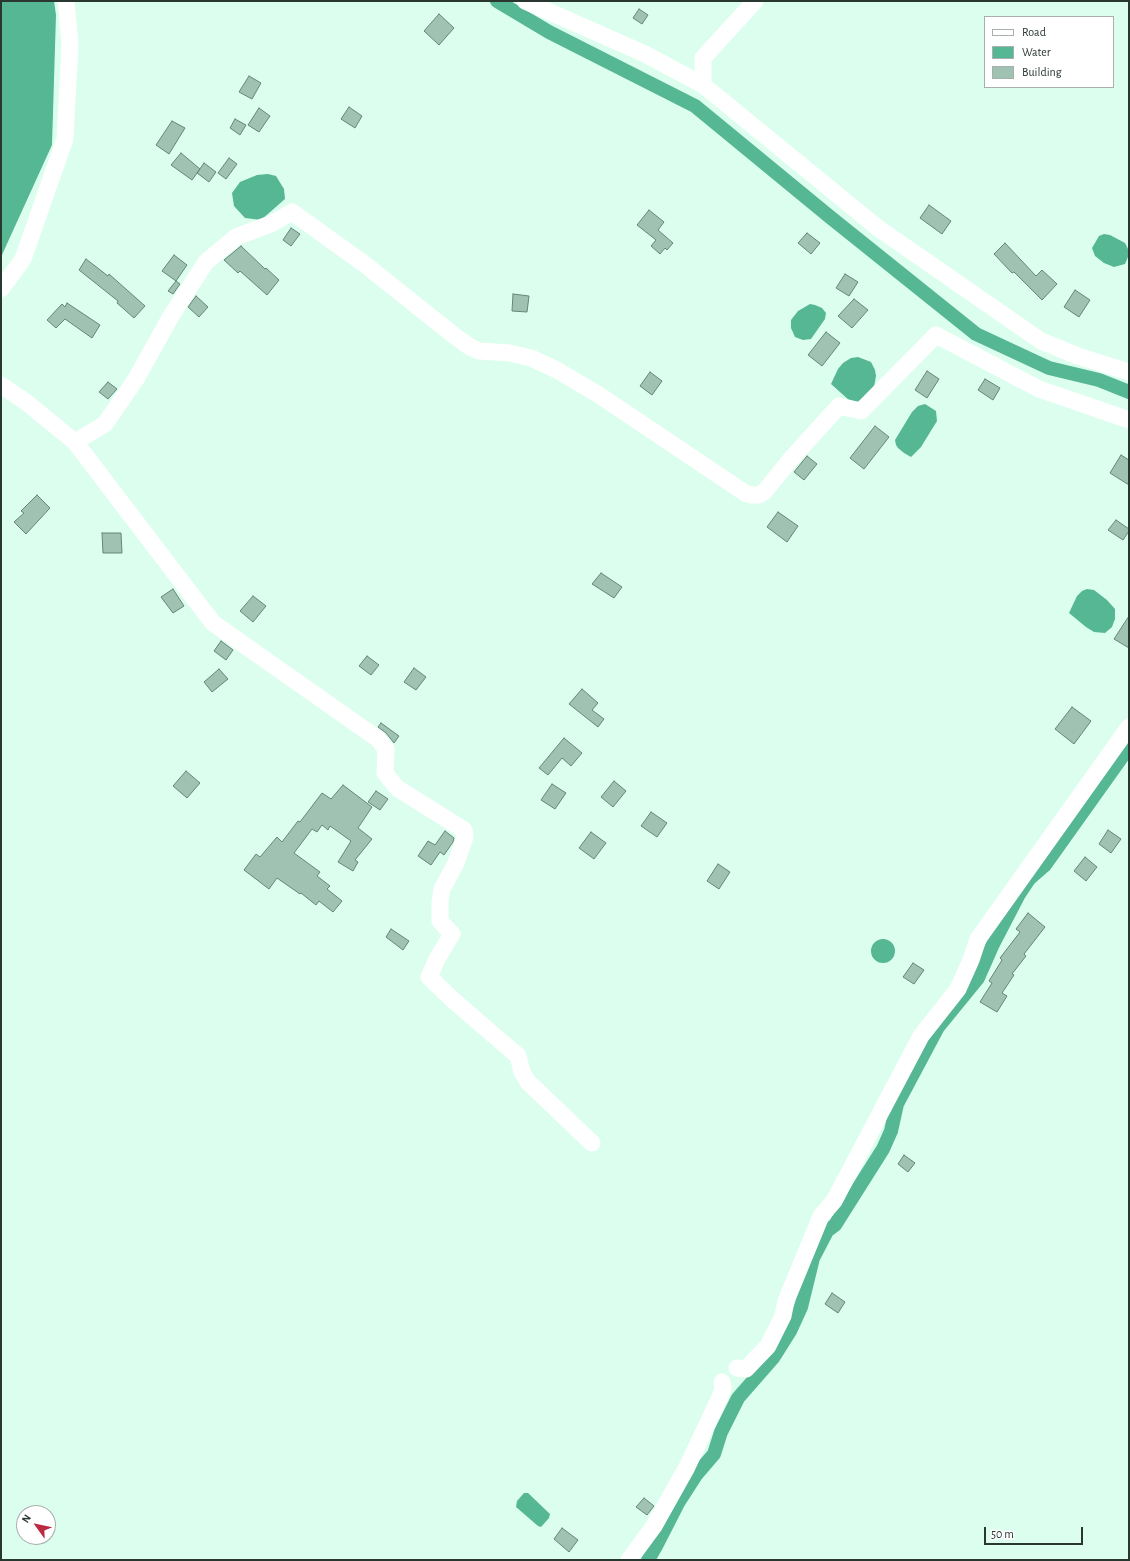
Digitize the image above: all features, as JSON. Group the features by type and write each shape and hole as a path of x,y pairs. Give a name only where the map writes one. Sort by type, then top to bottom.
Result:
{"street":[{"path":"1,289 23,259 65,139 70,44 66,1"},
{"path":"525,1 645,54 703,85 878,228 1041,341 1078,356 1129,372"},
{"path":"703,85 703,58 755,1"},
{"path":"75,442 105,424 136,379 171,316 206,262 236,237 273,223 292,212 363,264 456,338 470,347 479,351 510,353 531,358 557,370 599,395 745,493 752,496 765,492 790,460 839,406 861,412 936,335 1039,389 1129,420"},
{"path":"1,385 26,402 75,442 213,623 378,739 386,749 385,773 397,788 464,830 465,837 456,863 442,889 440,902 440,921 452,934 437,959 429,977 453,1000 518,1056 522,1072 528,1082 592,1143"},
{"path":"737,1368 746,1369 768,1346 783,1316 786,1301 821,1216 834,1202 921,1036 958,989 971,960 978,939 1129,727"},
{"path":"629,1560 654,1526 687,1467 724,1389 722,1382"}],"water":[{"path":"1,1 54,1 56,15 52,145 1,257"},
{"path":"268,174 276,176 284,189 285,199 261,220 245,218 234,206 232,193 240,182 257,175"},
{"path":"1104,234 1110,235 1125,243 1129,251 1125,264 1114,267 1104,263 1095,256 1092,248 1099,236"},
{"path":"810,304 822,308 826,313 825,319 811,339 803,340 795,337 791,328 791,320 798,311"},
{"path":"858,357 871,362 876,376 874,387 868,396 856,403 850,401 831,384 838,369 843,363 851,358"},
{"path":"925,404 936,411 937,421 921,447 911,457 898,448 895,440 912,412 918,406"},
{"path":"1087,589 1094,590 1107,600 1115,609 1115,619 1112,627 1105,633 1094,632 1069,613 1077,596 1082,591"},
{"path":"883,939 892,942 895,951 892,960 883,963 874,960 871,951 874,942"},
{"path":"524,1493 528,1493 550,1514 549,1518 541,1527 516,1507 517,1501"}],"building":[{"path":"639,9 648,15 642,24 633,18"},
{"path":"439,14 454,28 439,45 424,31"},
{"path":"249,76 261,83 252,99 239,92"},
{"path":"349,107 362,116 355,128 341,119"},
{"path":"259,108 270,116 259,132 248,125"},
{"path":"235,119 246,125 240,135 230,128"},
{"path":"172,121 185,128 169,154 156,145"},
{"path":"181,153 200,169 192,180 171,165"},
{"path":"229,158 237,164 226,179 218,173"},
{"path":"204,163 216,172 209,182 197,173"},
{"path":"929,205 951,221 942,234 920,218"},
{"path":"649,210 664,222 658,230 673,243 667,250 665,248 660,254 651,246 656,240 637,225"},
{"path":"291,228 300,234 291,246 283,240"},
{"path":"807,233 820,243 811,254 798,243"},
{"path":"1005,243 1036,276 1042,270 1057,284 1042,300 1014,272 1012,273 994,254"},
{"path":"241,246 279,280 267,295 240,271 238,273 224,260"},
{"path":"174,255 187,265 176,281 162,271"},
{"path":"86,259 108,276 109,274 145,306 134,318 117,303 118,301 79,270"},
{"path":"845,274 858,282 849,296 836,288"},
{"path":"176,281 180,284 173,294 168,291"},
{"path":"1075,290 1090,300 1079,317 1064,307"},
{"path":"513,294 529,296 527,312 512,311"},
{"path":"196,296 208,307 199,317 188,307"},
{"path":"854,299 868,310 852,328 838,316"},
{"path":"67,303 100,325 92,338 65,319 56,328 47,320 62,304 65,307"},
{"path":"826,332 840,343 822,366 808,355"},
{"path":"927,371 939,379 927,398 915,390"},
{"path":"650,372 662,381 652,395 640,386"},
{"path":"985,379 1000,388 993,400 978,390"},
{"path":"108,382 117,389 108,399 99,392"},
{"path":"875,426 889,437 864,469 850,458"},
{"path":"1121,455 1129,460 1129,485 1110,473"},
{"path":"807,456 817,464 804,480 794,472"},
{"path":"37,495 50,508 26,534 14,522 24,513 21,511"},
{"path":"778,512 798,526 787,542 767,527"},
{"path":"1116,520 1129,529 1123,540 1108,530"},
{"path":"102,533 121,533 122,553 103,553"},
{"path":"601,573 622,587 614,598 592,584"},
{"path":"173,589 184,606 173,613 161,597"},
{"path":"253,596 266,606 253,622 240,611"},
{"path":"1129,616 1129,648 1114,639"},
{"path":"221,641 233,650 226,660 214,651"},
{"path":"367,656 379,665 371,675 359,666"},
{"path":"414,668 426,677 416,690 404,682"},
{"path":"219,669 228,679 212,692 204,682"},
{"path":"582,689 598,703 592,710 604,719 598,727 569,704"},
{"path":"1072,707 1091,721 1074,744 1055,729"},
{"path":"381,723 399,736 394,743 386,733 378,727"},
{"path":"564,738 582,753 571,766 562,758 548,775 539,768"},
{"path":"186,771 200,783 187,798 173,786"},
{"path":"614,781 626,791 613,807 601,797"},
{"path":"552,784 566,793 555,809 541,800"},
{"path":"343,785 372,807 358,828 372,839 355,860 358,862 353,871 338,862 351,841 330,826 328,830 322,825 317,832 312,829 294,853 320,872 317,876 330,886 327,889 342,901 333,912 319,901 316,905 301,893 300,894 277,878 269,889 244,870 256,854 260,857 277,837 282,842 298,821 300,822 322,793 331,799"},
{"path":"376,791 388,799 380,810 368,802"},
{"path":"651,812 667,823 657,837 641,826"},
{"path":"1108,830 1121,839 1111,853 1099,844"},
{"path":"445,831 454,838 444,855 440,852 431,865 418,856 428,841 435,845"},
{"path":"591,832 606,843 594,859 579,848"},
{"path":"1085,857 1097,867 1086,881 1074,871"},
{"path":"718,864 730,872 719,889 707,881"},
{"path":"1028,913 1045,927 1024,954 1026,956 1012,974 1014,975 1002,993 1007,996 997,1012 980,1002 992,983 989,981 1002,960 1000,958 1020,932 1016,929"},
{"path":"391,929 409,941 403,950 386,937"},
{"path":"913,963 924,970 914,984 903,977"},
{"path":"904,1155 915,1163 908,1172 898,1164"},
{"path":"832,1293 845,1302 838,1313 825,1304"},
{"path":"644,1498 654,1506 647,1515 636,1507"},
{"path":"562,1528 578,1540 569,1552 554,1539"}],"waterway":[{"path":"497,1 549,32 695,106 976,334 1049,368 1099,380 1129,392"},
{"path":"648,1560 678,1503 696,1475 714,1454 721,1432 738,1398 773,1358 790,1331 801,1307 813,1258 827,1231 835,1225 883,1149 891,1131 897,1104 938,1027 978,978 993,944 1019,894 1029,879 1045,865 1129,747"}]}
